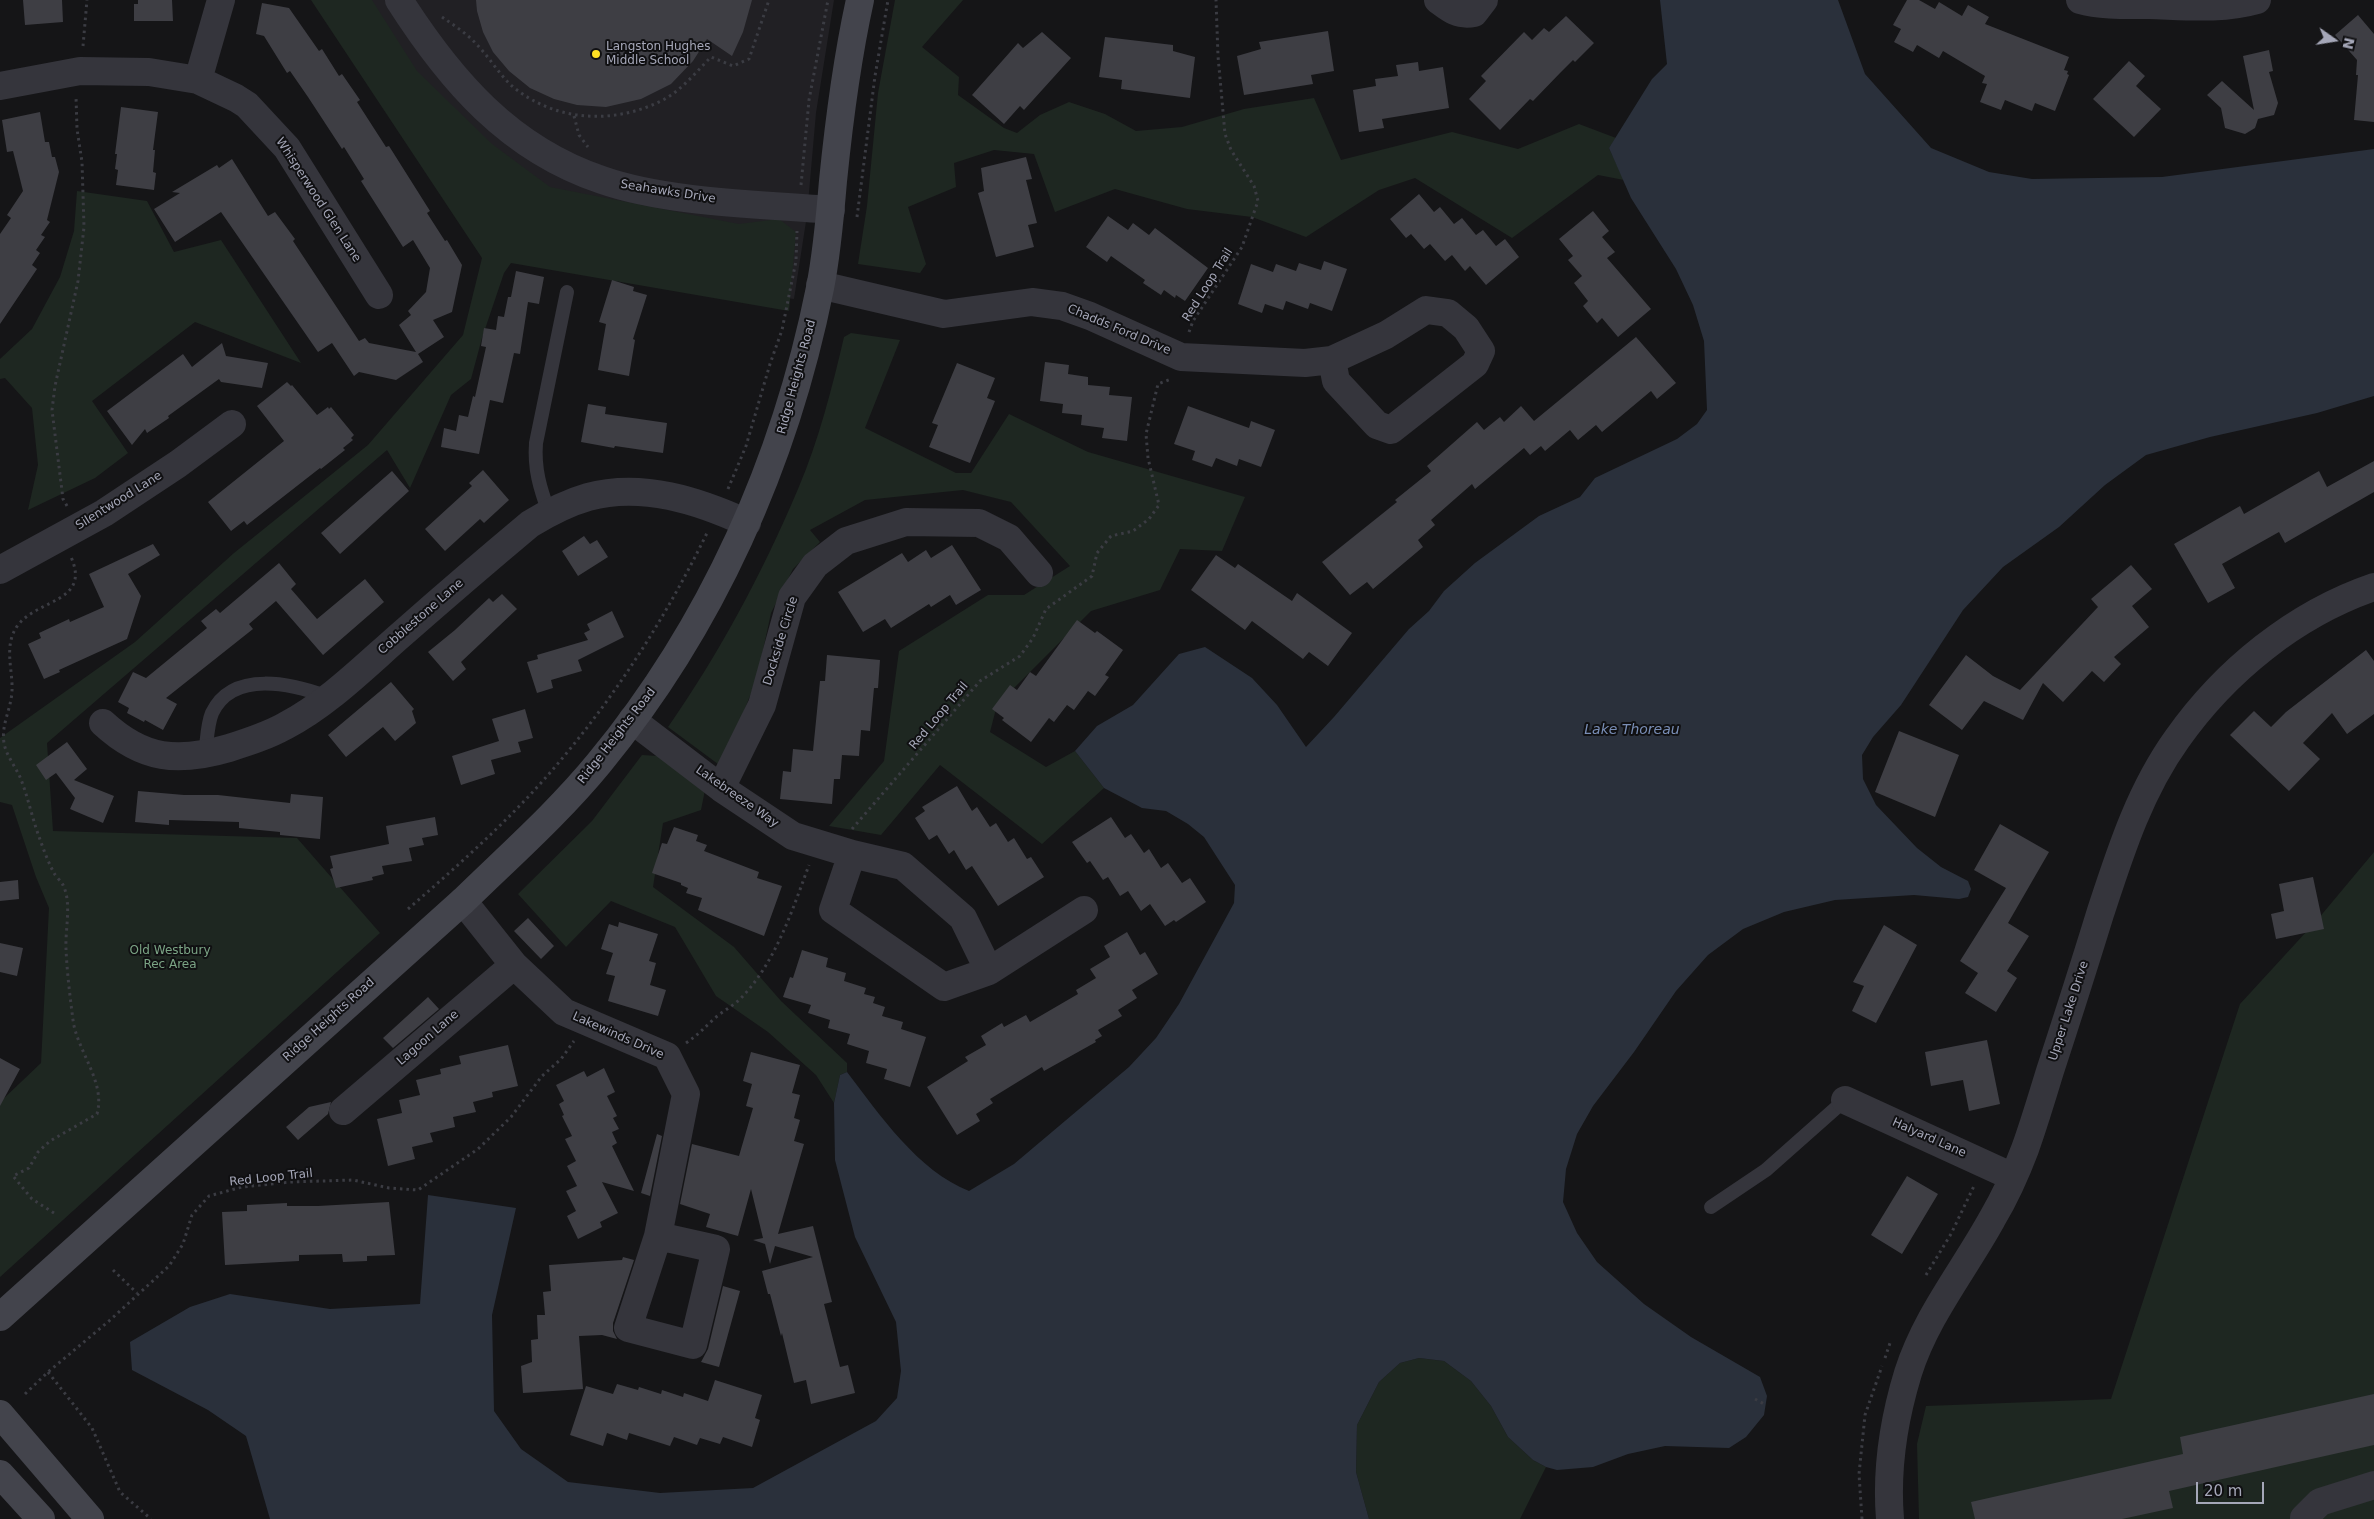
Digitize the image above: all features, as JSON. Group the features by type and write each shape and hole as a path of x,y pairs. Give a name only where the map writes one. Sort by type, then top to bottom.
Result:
{"street":[{"path":"198,80 221,0"},
{"name":"Seahawks Drive","path":"399,0 427,43 479,104 509,131 576,170 602,180 668,194 831,210"},
{"name":"Ridge Heights Road","path":"0,1316 462,901 557,809 598,764 632,720 694,627 724,572 747,523 780,442 802,369 820,285 831,210 842,109 860,0"},
{"path":"1438,0 1455,13 1466,15 1474,13 1484,0"},
{"path":"2080,0 2132,5 2214,7 2243,4 2256,0"},
{"name":"Whisperwood Glen Lane","path":"0,86 80,71 148,72 198,80 247,104 269,127 304,175 379,295"},
{"name":"Chadds Ford Drive","path":"820,285 944,314 1032,302 1062,306 1090,316 1181,357 1305,363 1332,360 1386,335 1426,310 1448,313 1466,328 1481,351 1474,364 1391,430 1377,425 1336,381 1332,360"},
{"name":"Silentwood Lane","path":"0,570 104,513 178,464 232,424"},
{"name":"Cobblestone Lane","path":"103,724 120,739 141,750 160,756 185,757 205,755 254,740 286,726 328,697 530,524 550,513 589,497 618,493 654,494 691,501 747,523"},
{"name":"Dockside Circle","path":"722,788 762,705 792,597 815,565 846,541 906,522 979,522 1009,538 1039,573"},
{"name":"Upper Lake Drive","path":"1890,1519 1890,1461 1897,1414 1909,1371 1926,1329 1943,1298 1992,1221 2025,1148 2124,840 2145,791 2176,740 2207,700 2240,668 2278,638 2318,612 2374,587"},
{"name":"Lakebreeze Way","path":"632,720 722,788 793,836 825,847 904,866 963,918 989,970"},
{"path":"852,854 833,910 944,987 989,970 1084,910"},
{"name":"Lakewinds Drive","path":"462,901 514,965 564,1012 667,1056 686,1094 658,1236"},
{"name":"Lagoon Lane","path":"343,1111 514,965"},
{"name":"Halyard Lane","path":"1845,1100 2013,1177"},
{"path":"0,1414 90,1519"},
{"path":"0,1474 42,1519"},
{"path":"2303,1519 2320,1502 2374,1485"}],"lane":[{"path":"550,513 537,481 534,461 536,443 568,292"},
{"path":"205,755 212,714 219,702 228,694 245,687 269,683 291,685 328,697"},
{"path":"1711,1207 1766,1170 1845,1100"}],"path":[{"path":"54,1213 32,1199 13,1176 29,1168 38,1152 50,1141 97,1114 100,1105 97,1090 76,1037 73,1021 66,949 67,900 63,884 54,875 20,777 4,746 3,728 12,692 10,647 19,624 47,604 68,594 74,583 76,569 67,548 59,538 70,512 63,498 52,410 55,386 78,281 84,227 82,162 76,102 87,0"},
{"path":"436,11 481,49 512,86 544,107 574,116 601,117 637,110 664,100 685,84 711,57 733,66 750,59 769,0"},
{"path":"856,226 875,76 888,0"},
{"name":"Red Loop Trail","path":"667,1056 702,1032 716,1016 740,999 761,973 790,917 809,865 825,847 851,831 980,681 1020,656 1033,638 1046,609 1092,576 1098,553 1111,536 1132,531 1149,518 1159,504 1148,458 1146,434 1158,384 1172,379 1193,321 1242,247 1258,200 1254,186 1231,150 1226,134 1218,56 1216,0"},
{"name":"Red Loop Trail","path":"25,1394 48,1372 109,1321 168,1266 184,1244 192,1215 209,1196 242,1187 290,1182 353,1180 389,1188 418,1190 478,1149 511,1117 542,1076 561,1059 577,1037"},
{"path":"113,1270 137,1294"},
{"path":"48,1372 92,1428 120,1492 151,1519"},
{"path":"1754,1399 1766,1405"}],"shaded area":[{"path":"333,0 834,0 816,113 807,215 794,299 498,257"}],"green space":[{"name":"Old Westbury Rec Area","path":"311,0 372,0 417,71 492,144 550,187 739,224 779,219 796,232 789,311 511,263 504,273 482,338 471,379 451,395 410,488 387,450 47,743 53,831 297,838 380,933 0,1277 0,1102 41,1063 49,908 36,877 12,805 0,802 0,738 135,642 234,553 368,445 463,335 482,258"},
{"path":"895,0 963,0 922,47 959,77 958,95 1004,128 1017,133 1040,115 1069,102 1105,114 1136,131 1182,127 1244,109 1314,98 1341,160 1452,132 1518,149 1579,124 1616,138 1609,148 1624,180 1598,175 1512,238 1415,178 1379,190 1306,237 1252,217 1187,209 1115,189 1055,212 1034,154 994,150 954,163 956,187 908,207 926,264 920,273 858,264 867,206 878,93"},
{"path":"77,191 147,201 174,252 221,240 301,363 195,322 92,401 128,453 95,478 28,510 38,465 32,408 5,378 0,379 0,359 32,329 60,277 74,231"},
{"path":"851,333 900,340 865,428 956,473 971,473 1009,414 1088,452 1245,497 1222,551 1180,549 1160,590 1091,611 997,705 990,732 1046,767 1075,751 1104,788 1042,844 940,765 881,835 829,826 884,761 899,651 988,595 1024,595 1070,566 1011,502 963,490 865,500 810,530 820,542 793,569 771,613 757,678 722,767 668,727 722,642 770,551 806,470 830,395 844,337"},
{"path":"642,755 658,756 705,790 701,810 663,823 653,887 734,947 781,1001 847,1063 847,1072 840,1075 834,1103 816,1075 768,1032 716,996 675,927 611,901 566,947 518,894 592,821"},
{"path":"2374,852 2374,1519 1919,1519 1917,1444 1926,1406 2111,1399 2240,1004 2318,919"},
{"path":"1419,1358 1444,1361 1471,1381 1491,1406 1508,1437 1533,1460 1546,1467 1520,1519 1369,1519 1356,1472 1357,1425 1379,1382 1400,1363"}],"water":[{"name":"Lake Thoreau","path":"1660,0 1838,0 1865,74 1931,148 1989,172 2032,179 2162,177 2374,149 2374,396 2317,413 2210,437 2146,455 2105,485 2059,527 2003,567 1963,610 1901,705 1873,737 1862,755 1863,779 1876,805 1917,848 1941,867 1968,881 1971,889 1968,897 1959,899 1914,895 1835,900 1784,912 1743,929 1708,955 1676,991 1634,1052 1593,1106 1577,1134 1566,1169 1563,1202 1577,1233 1597,1262 1644,1304 1691,1337 1760,1377 1767,1396 1764,1415 1746,1437 1729,1448 1665,1446 1628,1454 1593,1467 1557,1470 1533,1460 1508,1437 1491,1406 1471,1381 1444,1361 1419,1358 1400,1363 1379,1382 1357,1425 1356,1472 1369,1519 270,1519 246,1436 208,1410 132,1370 130,1342 190,1307 230,1294 330,1309 420,1304 428,1195 516,1208 492,1315 494,1411 521,1449 568,1482 660,1493 753,1488 876,1421 897,1398 901,1371 896,1322 855,1237 835,1160 834,1103 840,1075 847,1072 886,1123 916,1156 950,1182 969,1191 1014,1164 1129,1067 1156,1038 1179,1004 1234,903 1235,885 1204,837 1188,824 1166,811 1142,808 1104,788 1075,751 1097,726 1133,705 1179,654 1205,647 1252,678 1277,705 1306,747 1409,629 1429,611 1444,591 1475,563 1539,516 1580,497 1595,478 1677,439 1697,424 1707,410 1704,341 1693,305 1676,269 1631,198 1609,148 1652,79 1667,64"}],"building":[{"path":"23,0 62,0 63,22 25,25"},
{"path":"138,0 172,0 173,21 134,21 134,4 138,4"},
{"name":"Langston Hughes Middle School","path":"476,0 752,0 743,32 732,56 707,39 693,61 671,84 641,99 606,107 577,105 554,99 530,88 509,71 493,52 483,32"},
{"path":"1907,0 1919,0 1935,9 1939,2 1962,16 1968,5 1989,17 1985,24 2069,57 2064,70 2068,71 2067,74 2069,75 2055,111 2035,103 2032,111 2005,100 2001,110 1980,102 1987,84 1982,83 1985,76 1943,51 1939,58 1917,45 1913,52 1894,42 1901,29 1893,25"},
{"path":"262,3 289,8 319,51 322,49 339,76 342,74 360,100 357,102 386,147 389,146 430,211 427,213 445,241 447,240 462,265 452,312 433,320 444,337 418,354 423,362 396,380 359,372 354,376 332,343 318,352 221,212 175,242 154,209 180,193 172,192 217,165 219,168 232,159 268,216 275,212 295,239 293,241 359,341 365,338 369,343 416,352 399,325 411,315 408,311 426,292 430,268 413,240 403,247 361,181 364,179 344,147 342,149 290,71 287,73 264,36 256,34"},
{"path":"2358,15 2374,34 2374,122 2354,120 2358,75 2356,75 2357,60 2335,35"},
{"path":"1566,16 1594,43 1575,62 1573,60 1533,101 1530,99 1500,130 1469,99 1486,81 1481,76 1524,32 1532,40 1544,28 1549,32"},
{"path":"1328,31 1334,71 1311,75 1313,84 1244,95 1237,56 1261,49 1259,42"},
{"path":"1042,32 1071,58 1024,110 1020,106 1004,124 972,95 1018,43 1023,48"},
{"path":"1105,37 1173,45 1173,51 1195,57 1190,98 1121,89 1122,80 1099,77"},
{"path":"2269,50 2273,71 2269,72 2278,103 2274,115 2258,119 2255,128 2245,134 2225,128 2221,108 2207,95 2222,81 2254,110 2243,56"},
{"path":"2129,61 2145,76 2136,86 2161,109 2134,137 2093,99"},
{"path":"1418,62 1419,71 1443,67 1449,108 1382,119 1384,128 1359,132 1353,90 1376,86 1375,79 1398,76 1396,65"},
{"path":"121,107 158,112 153,150 155,150 153,172 156,173 154,190 116,185 118,170 115,169 117,154 115,154"},
{"path":"40,112 45,142 49,142 52,157 55,157 59,172 47,220 50,222 41,235 45,237 36,250 40,253 32,265 37,269 0,324 0,234 11,218 7,215 23,191 13,151 7,152 2,120"},
{"path":"1026,157 1032,179 1026,180 1037,223 1028,225 1034,247 996,257 978,193 984,191 981,168"},
{"path":"1419,194 1434,212 1440,207 1454,224 1462,218 1476,235 1483,230 1496,246 1505,239 1519,257 1486,285 1470,266 1465,271 1452,255 1445,261 1430,244 1424,249 1411,234 1406,238 1390,219"},
{"path":"1593,211 1609,231 1602,237 1615,252 1607,258 1651,309 1618,337 1602,318 1597,323 1583,306 1588,301 1574,283 1582,276 1568,260 1573,256 1559,239"},
{"path":"1108,216 1128,230 1133,223 1149,235 1155,228 1208,268 1185,301 1176,295 1175,298 1164,290 1161,295 1143,283 1145,280 1111,256 1107,262 1086,247"},
{"path":"1324,261 1347,269 1332,311 1310,303 1308,309 1286,301 1283,310 1265,304 1262,313 1238,304 1251,264 1273,272 1276,264 1296,271 1299,263 1321,270"},
{"path":"516,271 544,277 539,304 528,302 520,354 514,353 503,403 490,400 479,454 441,447 444,428 456,431 459,415 468,417 473,396 475,397 486,347 481,346 484,328 496,330 498,316 504,317 508,297 511,297"},
{"path":"612,280 634,287 633,291 647,295 633,339 635,340 629,376 598,370 606,324 599,322"},
{"path":"1636,337 1676,383 1657,399 1651,391 1602,432 1596,425 1578,440 1570,430 1545,451 1541,446 1530,455 1524,448 1475,489 1472,484 1431,520 1435,525 1418,540 1423,547 1373,589 1367,582 1350,595 1322,562 1397,502 1395,500 1431,471 1427,466 1477,422 1484,430 1500,417 1504,422 1521,406 1534,421"},
{"path":"222,343 226,356 268,363 262,388 221,382 219,379 147,433 145,429 132,445 107,411 183,354 192,367"},
{"path":"1045,362 1069,365 1068,374 1088,377 1088,385 1110,387 1109,395 1132,397 1127,441 1102,438 1104,428 1081,425 1082,415 1062,413 1063,404 1040,401"},
{"path":"957,363 995,378 987,398 995,401 970,463 929,447 938,425 932,423"},
{"path":"287,382 292,385 317,415 331,407 354,435 351,438 353,440 343,448 345,450 247,525 244,521 231,531 208,502 284,441 257,406"},
{"path":"588,404 606,407 605,414 667,423 663,453 615,446 614,448 581,442"},
{"path":"1188,406 1249,428 1251,421 1275,430 1261,467 1239,459 1237,466 1216,458 1212,467 1192,460 1195,451 1174,444"},
{"path":"2374,461 2374,492 2285,543 2279,532 2222,564 2235,588 2208,603 2174,544 2240,506 2244,514 2319,471 2327,487"},
{"path":"483,470 509,500 484,523 480,519 445,551 425,529 472,486 469,483"},
{"path":"392,471 409,491 340,554 321,533"},
{"path":"584,536 590,544 597,540 608,557 578,576 562,551"},
{"path":"153,544 160,555 128,574 141,596 127,639 59,670 60,672 44,679 28,644 41,638 39,633 69,619 70,622 104,607 89,574"},
{"path":"952,545 981,590 956,605 950,595 931,607 929,604 891,628 885,619 863,632 838,592 902,553 908,562 926,550 931,558"},
{"path":"1216,555 1235,568 1238,564 1292,601 1297,593 1352,633 1328,666 1309,652 1303,659 1252,621 1245,630 1191,590"},
{"path":"279,563 296,584 291,589 317,619 365,579 384,602 323,655 276,601 249,624 253,629 166,698 177,704 163,730 127,713 129,708 118,702 133,672 146,678 207,628 201,621 216,609 220,613"},
{"path":"2131,565 2152,589 2132,606 2149,627 2114,657 2121,664 2104,682 2092,671 2063,702 2043,683 2023,720 1984,701 1962,730 1929,705 1966,655 1993,676 2020,690 2098,607 2091,599"},
{"path":"502,594 517,609 461,662 466,669 453,681 428,652 489,598 493,602"},
{"path":"612,611 624,637 578,660 582,671 551,680 553,688 537,693 527,662 538,659 537,655 588,640 584,633 590,630 587,624"},
{"path":"1077,620 1095,633 1097,631 1123,650 1105,675 1109,677 1095,696 1088,691 1074,710 1067,705 1054,722 1049,718 1031,742 1002,720 1004,718 992,709 1010,685 1017,690 1030,672 1036,676"},
{"path":"2366,650 2374,661 2374,714 2347,734 2332,713 2303,743 2320,759 2289,791 2230,735 2254,711 2271,727 2286,712"},
{"path":"827,655 880,660 878,688 874,688 870,731 861,730 859,756 842,755 840,779 834,779 832,804 780,799 783,771 791,772 793,749 813,751 820,681 825,681"},
{"path":"391,682 414,709 412,711 416,723 395,741 383,727 346,757 328,735"},
{"path":"525,709 533,738 518,742 521,752 491,760 495,774 461,785 452,756 499,741 492,719"},
{"path":"1899,731 1959,755 1935,817 1875,792"},
{"path":"67,742 87,769 74,780 114,796 103,823 70,809 75,798 56,773 46,780 36,765"},
{"path":"957,786 972,811 977,807 990,827 996,823 1008,842 1014,838 1027,859 1031,857 1044,877 998,906 972,866 966,870 954,850 949,854 937,835 929,840 915,818 925,811 922,807"},
{"path":"138,791 184,795 218,795 290,803 291,794 323,797 320,839 280,835 280,832 239,828 239,822 169,820 169,825 135,822"},
{"path":"435,817 438,835 422,838 424,845 409,848 412,861 382,866 384,874 372,877 373,880 336,888 330,869 333,868 330,856 389,844 386,826"},
{"path":"1111,817 1125,838 1131,834 1144,853 1149,849 1161,868 1168,863 1182,883 1190,878 1206,902 1176,922 1174,920 1165,926 1150,904 1141,911 1128,891 1120,896 1108,877 1103,880 1090,861 1087,863 1072,842"},
{"path":"2000,824 2049,852 2008,923 2029,936 2007,971 2017,978 1996,1012 1965,993 1978,973 1960,961 2006,888 1974,870"},
{"path":"674,827 698,835 696,841 707,845 704,851 759,872 757,878 782,886 764,936 698,910 702,898 686,893 688,888 681,885 681,883 652,873 662,843 667,844"},
{"path":"2313,877 2324,929 2276,939 2271,914 2284,911 2279,884"},
{"path":"18,880 19,899 0,901 0,882"},
{"path":"528,918 554,946 541,959 514,931"},
{"path":"619,922 658,934 649,961 656,963 650,985 666,990 658,1016 608,1001 615,976 606,974 613,953 601,949 609,924 618,927"},
{"path":"1884,925 1917,945 1876,1023 1852,1011 1864,986 1853,982"},
{"path":"1127,932 1140,955 1145,952 1158,974 1132,990 1137,998 1118,1010 1122,1016 1098,1030 1102,1036 1095,1040 1096,1042 1044,1071 1042,1067 990,1099 993,1103 976,1114 980,1121 957,1135 927,1087 968,1061 965,1057 986,1045 981,1036 1002,1023 1004,1027 1026,1015 1030,1022 1078,994 1076,990 1096,978 1090,969 1110,957 1104,946"},
{"path":"0,943 23,948 17,976 0,972"},
{"path":"802,950 828,958 826,967 846,973 844,981 866,988 864,994 875,997 873,1003 885,1007 882,1016 903,1022 901,1029 926,1037 910,1087 884,1079 887,1069 866,1063 869,1051 847,1044 850,1034 828,1028 830,1020 808,1013 811,1005 783,997 790,977 793,978"},
{"path":"428,997 439,1009 393,1048 383,1038"},
{"path":"1987,1040 2000,1104 1969,1111 1963,1080 1931,1086 1925,1052"},
{"path":"508,1045 518,1086 492,1092 493,1097 473,1102 476,1112 453,1117 455,1127 430,1133 433,1142 412,1147 415,1159 388,1166 377,1119 402,1113 399,1100 420,1095 416,1080 441,1074 440,1069 461,1064 459,1056"},
{"path":"751,1052 800,1065 792,1093 800,1095 794,1118 800,1120 794,1141 804,1144 778,1234 813,1226 832,1302 824,1304 840,1367 848,1365 855,1393 811,1404 806,1380 794,1383 782,1333 781,1336 762,1271 813,1257 775,1246 770,1264 765,1244 753,1240 763,1238 751,1189 738,1236 706,1227 710,1214 680,1204 692,1144 739,1156 753,1108 746,1106 752,1084 743,1081"},
{"path":"0,1058 20,1069 0,1106"},
{"path":"604,1068 615,1092 607,1096 617,1116 613,1118 619,1129 612,1132 617,1143 612,1146 634,1191 602,1182 618,1213 600,1222 602,1227 578,1239 567,1216 576,1211 566,1191 577,1186 567,1166 576,1161 565,1139 572,1136 562,1116 564,1115 559,1104 564,1101 556,1085 584,1071 587,1077"},
{"path":"331,1102 328,1114 298,1140 286,1127 309,1107"},
{"path":"657,1134 662,1136 650,1196 641,1193"},
{"path":"1907,1176 1938,1194 1902,1254 1871,1235"},
{"path":"389,1202 395,1255 367,1256 367,1261 343,1262 342,1254 299,1255 299,1261 225,1265 222,1212 247,1211 247,1205 287,1203 287,1206 318,1206"},
{"path":"623,1257 634,1260 613,1323 613,1331 617,1339 602,1335 579,1336 583,1389 523,1393 521,1366 532,1362 531,1340 538,1339 537,1315 545,1315 543,1292 551,1291 549,1265 622,1260"},
{"path":"723,1286 740,1291 719,1367 701,1362 708,1349"},
{"path":"715,1380 762,1395 755,1418 760,1420 752,1447 723,1437 720,1444 700,1438 697,1445 674,1437 670,1446 629,1433 627,1440 607,1433 603,1446 570,1435 586,1386 613,1394 617,1384 638,1390 639,1387 661,1394 662,1390 683,1397 684,1393 708,1401"},
{"path":"2374,1394 2374,1445 2169,1491 2173,1508 2122,1519 1975,1519 1971,1502 2183,1454 2180,1437"}],"place":[{"name":"Langston Hughes Middle School","path":"596,54"}]}
